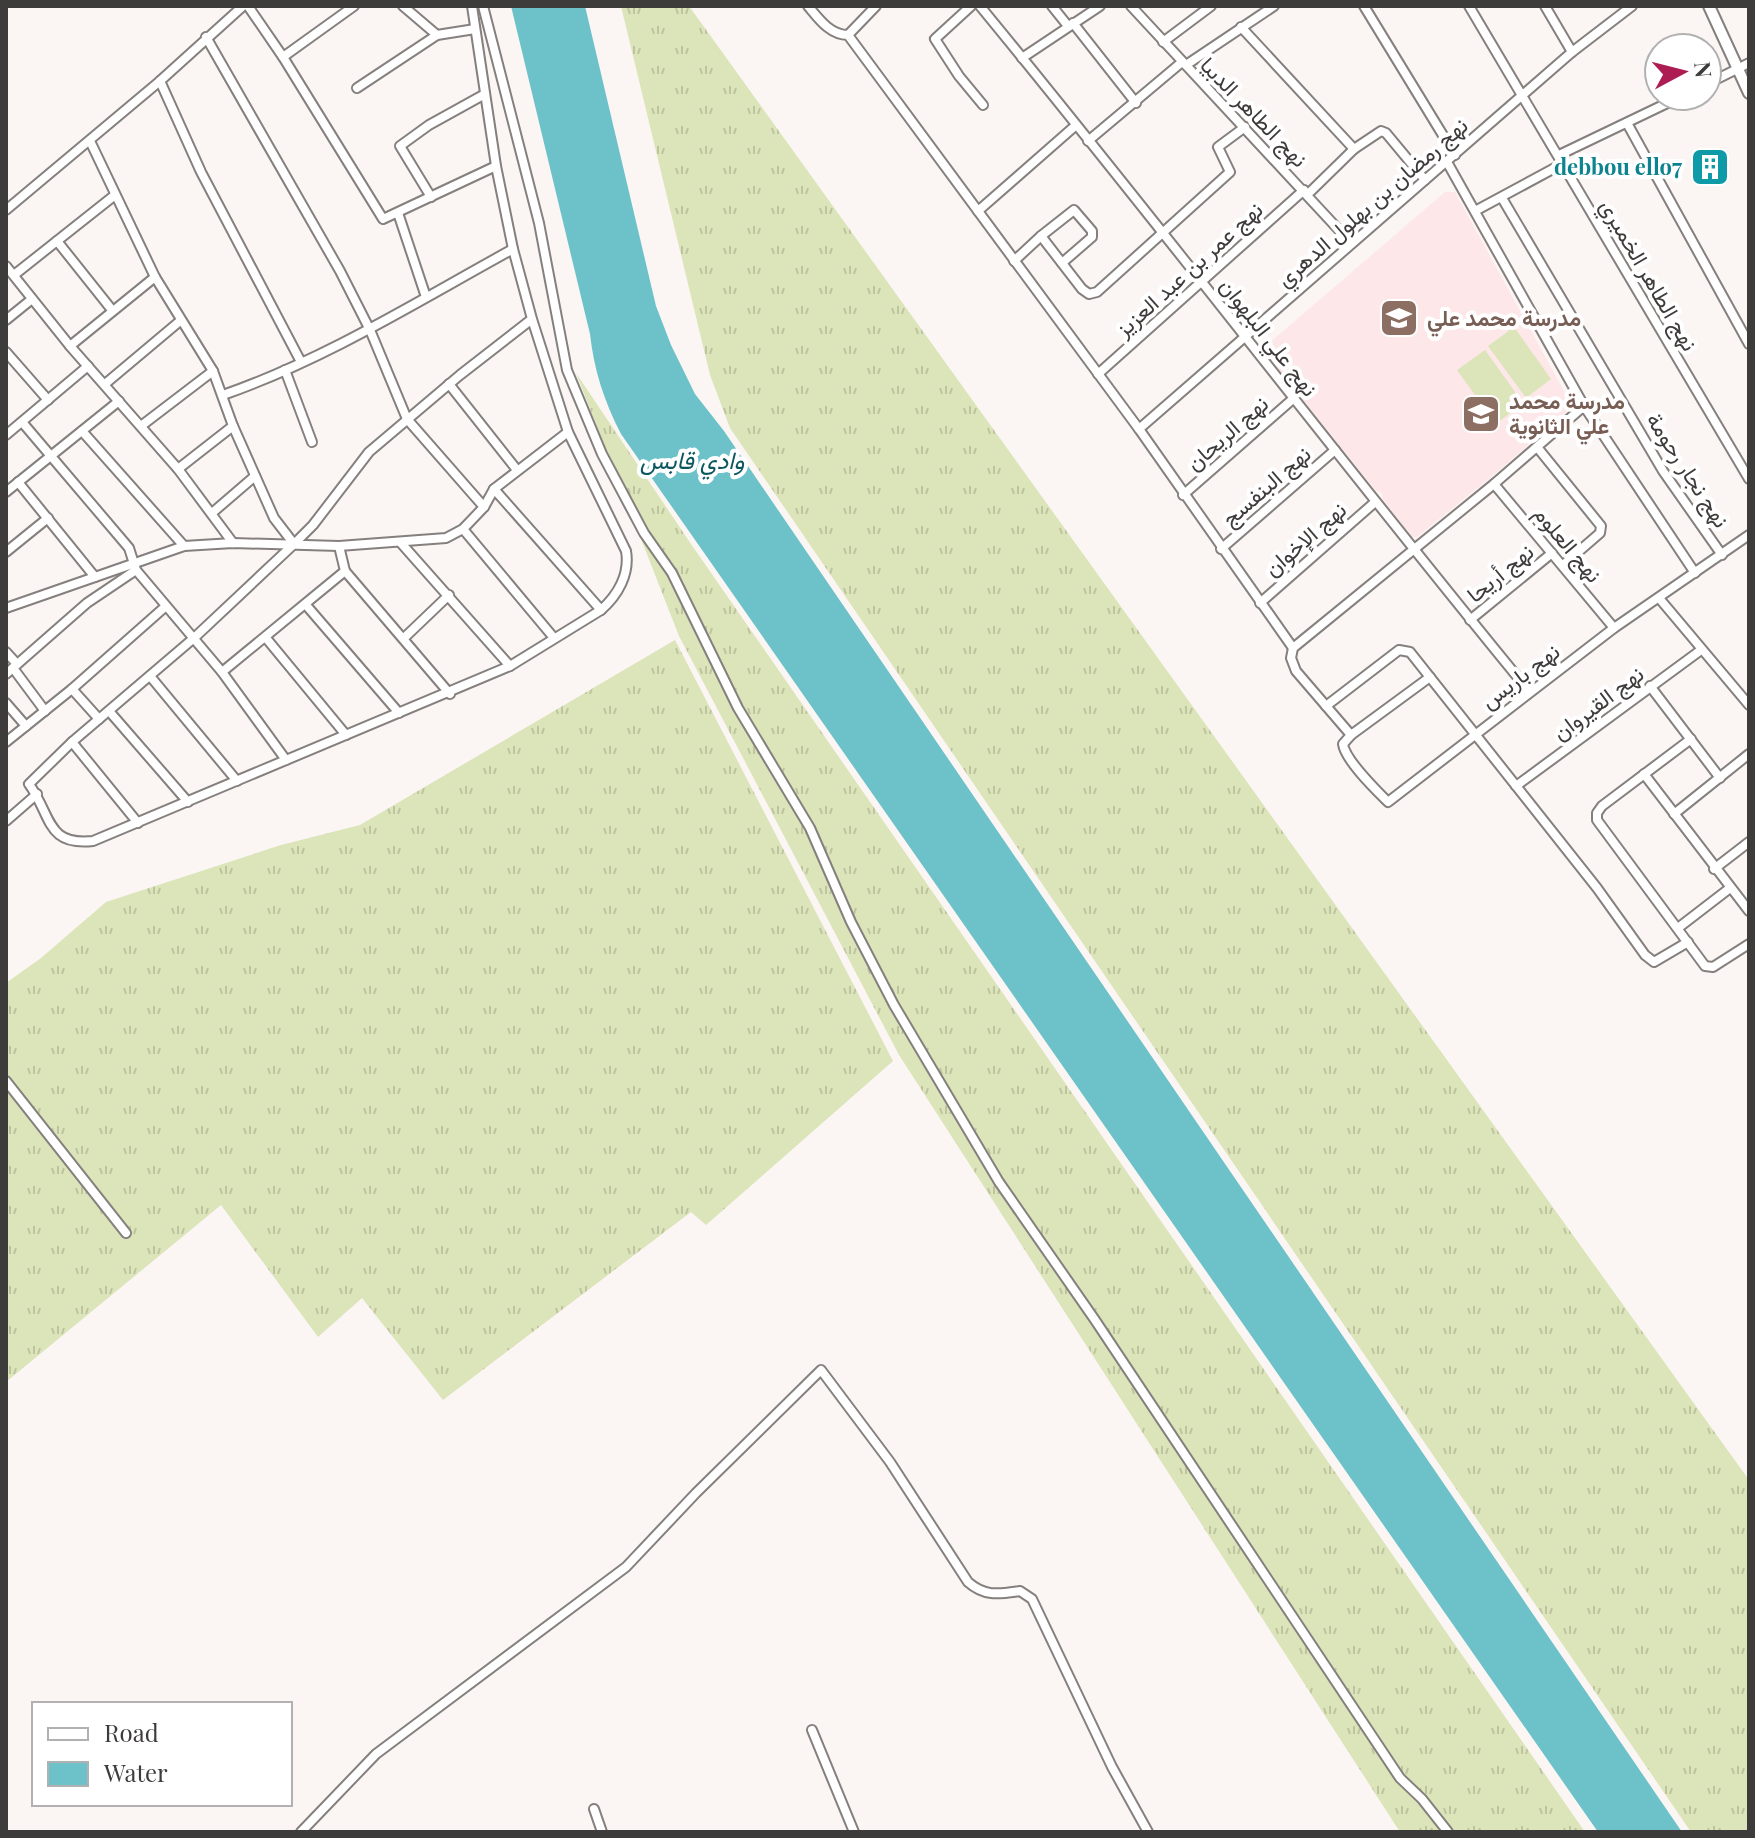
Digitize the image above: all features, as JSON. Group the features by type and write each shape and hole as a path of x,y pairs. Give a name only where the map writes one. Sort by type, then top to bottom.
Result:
{"street":[{"path":"6,210 245,6 283,57 383,219 496,166"},
{"path":"283,57 354,6"},
{"path":"403,6 437,35"},
{"path":"472,6 496,166 513,249 532,319 568,432 626,551 627,567 614,599 510,666 450,694 93,841 66,841 57,833 29,784 72,742 194,638 294,544 326,509 363,458 449,384 532,319"},
{"path":"483,6 539,223 567,370 602,454 644,533 672,573 738,708 810,828 851,922 894,1005 999,1182 1095,1320 1400,1778 1422,1799 1448,1832"},
{"path":"808,6 831,30 842,36 848,35 876,6"},
{"path":"971,6 935,39 983,105"},
{"name":"نهج علي البلهوان","path":"980,6 1294,398 1374,503 1529,691"},
{"path":"1052,6 1071,24 1136,103"},
{"path":"1022,58 1100,6"},
{"name":"نهج الطاهر الدبيا","path":"1131,6 1351,243"},
{"path":"1163,42 1211,6"},
{"path":"1088,141 1184,64 1274,6"},
{"path":"1378,6 1366,9 1455,155"},
{"name":"نهج الطاهر الخميري","path":"1469,6 1749,479"},
{"path":"1545,6 1572,52"},
{"path":"1709,6 1749,93"},
{"name":"نهج رمضان بن بهلول الدهري","path":"1139,429 1625,8"},
{"path":"1241,27 1354,149 1378,131 1383,131 1425,180"},
{"path":"357,88 437,35 475,29"},
{"path":"848,35 1139,429 1293,648 1292,664 1351,735 1430,677"},
{"path":"206,37 340,271 370,330 407,419 484,507"},
{"path":"1723,76 1749,63"},
{"path":"160,81 201,172 301,362"},
{"path":"431,197 400,146 429,125 485,94"},
{"path":"1475,211 1502,198 1561,159 1649,112"},
{"path":"1627,123 1749,344"},
{"path":"978,211 1075,126"},
{"path":"1041,236 1082,289 1094,294 1230,172 1218,147 1245,127"},
{"path":"90,141 155,277 213,371 233,426 274,518 294,544"},
{"name":"نهج عمر بن عبد العزيز","path":"1098,374 1354,149"},
{"path":"1447,162 1584,406 1695,573"},
{"path":"14,275 115,195"},
{"name":"نهج نجار رحومة","path":"1502,198 1663,471 1722,555"},
{"path":"1014,261 1074,210 1092,231 1092,237 1062,263"},
{"path":"398,213 426,297"},
{"path":"57,241 112,310"},
{"path":"223,395 370,330 513,249"},
{"path":"6,266 70,346 178,469 233,543"},
{"path":"70,346 155,277"},
{"path":"6,320 32,299"},
{"path":"105,384 180,321"},
{"path":"6,352 48,400"},
{"path":"8,430 22,422 88,366"},
{"path":"285,370 312,442"},
{"path":"141,426 213,371"},
{"path":"449,384 517,470"},
{"name":"نهج الريحان","path":"1183,495 1294,398"},
{"path":"6,492 119,401"},
{"path":"1293,648 1494,484 1584,406"},
{"path":"22,422 129,548 134,566 222,672 286,760"},
{"path":"178,469 233,426"},
{"path":"82,431 184,546"},
{"path":"6,608 134,566 184,546 233,543 339,546 446,538 463,529 484,507 494,489 568,432"},
{"path":"1537,447 1601,526 1600,533 1563,565"},
{"name":"نهج البنفسج","path":"1221,549 1335,450"},
{"path":"212,513 255,476"},
{"path":"18,482 95,577"},
{"name":"نهج العلوم","path":"1494,484 1614,628"},
{"path":"494,489 601,610"},
{"name":"نهج الإخوان","path":"1260,603 1374,503"},
{"path":"6,552 48,518"},
{"path":"463,529 554,638"},
{"name":"نهج باريس","path":"1351,735 1343,744 1343,749 1389,802 1529,691 1749,535"},
{"path":"401,543 510,666"},
{"path":"339,546 345,571 450,694"},
{"name":"نهج أريحا","path":"1470,620 1552,553"},
{"path":"12,669 134,566"},
{"path":"222,672 345,571"},
{"path":"404,638 449,595"},
{"path":"1659,598 1749,705"},
{"path":"306,605 399,713"},
{"path":"6,742 166,606"},
{"path":"266,638 346,735"},
{"path":"1326,706 1399,650 1410,652 1652,962 1688,942"},
{"name":"نهج القيروان","path":"1516,786 1701,650"},
{"path":"6,652 12,669 45,711"},
{"path":"150,676 237,781"},
{"path":"1650,686 1720,778"},
{"path":"72,689 99,719"},
{"path":"6,703 26,726"},
{"path":"109,711 188,802"},
{"path":"1691,739 1602,806 1597,820 1705,966 1710,968 1749,944"},
{"path":"72,742 138,823"},
{"path":"1674,814 1749,754"},
{"path":"1644,774 1749,911"},
{"path":"6,821 37,794"},
{"path":"1714,869 1749,842"},
{"path":"1678,928 1730,888"},
{"path":"6,1081 126,1233"},
{"path":"301,1832 376,1754 626,1567 821,1370 890,1462 968,1582 979,1591 992,1595 1020,1591 1032,1599 1112,1767 1148,1832"},
{"path":"812,1730 854,1832"},
{"path":"594,1809 602,1832"}],"shaded area":[{"path":"1445,192 1455,192 1571,408 1496,473 1417,537 1412,537 1383,500 1382,493 1376,491 1268,356 1269,343"}],"green space":[{"path":"621,6 689,6 1749,1480 1749,1832 1691,1832 730,428 710,375"},
{"path":"1514,327 1551,379 1526,398 1488,346"},
{"path":"1485,350 1523,403 1496,424 1457,370"},
{"path":"576,373 691,544 1585,1832 1400,1832 899,1055 679,636"},
{"path":"675,640 893,1061 706,1225 691,1212 443,1400 362,1298 318,1337 221,1205 6,1382 6,983 41,958 106,902 281,845 360,825"}],"water":[{"name":"وادي قابس","path":"511,6 585,6 656,306 695,394 724,431 1682,1832 1598,1832 621,434 597,373"}],"place":[{"name":"debbou ello7","path":"1710,167"},
{"name":"مدرسة محمد علي","path":"1399,318"},
{"name":"مدرسة محمد علي الثانوية","path":"1481,414"}]}
